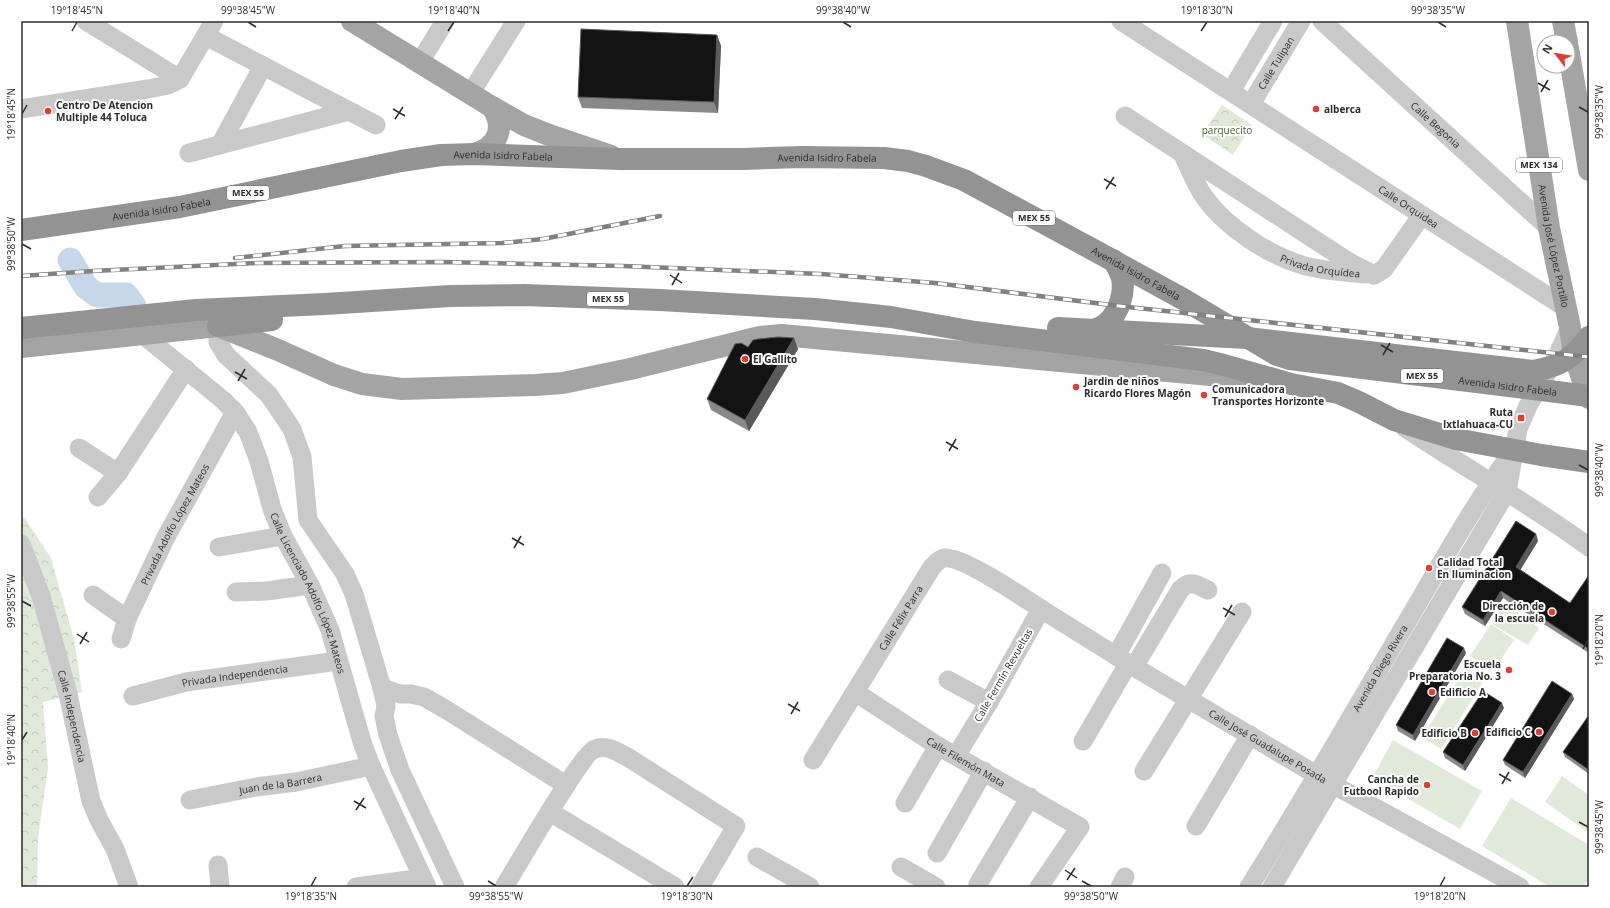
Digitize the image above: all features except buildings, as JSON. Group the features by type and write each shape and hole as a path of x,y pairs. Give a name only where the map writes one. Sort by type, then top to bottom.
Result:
{"highway":[{"name":"Avenida Isidro Fabela","path":"21,230 180,207 426,156 474,154 620,159 858,157 908,161 964,180 1183,299 1277,355 1290,359 1589,396"},
{"path":"1091,331 1102,327 1108,322 1118,308 1121,299 1122,280 1113,260"},
{"name":"MEX 55","path":"21,328 196,310 450,296 524,295 660,300 814,309 891,317 982,333 1203,360 1291,384 1338,393 1394,420 1456,439 1589,462"},
{"path":"218,326 270,320 324,304"},
{"path":"891,317 937,318 1091,331 1247,338 1533,371 1558,364 1574,355 1575,324"}],"main road":[{"path":"352,21 470,94 524,125 549,136 620,159"},
{"name":"Avenida José López Portillo","path":"1517,21 1549,228 1575,324"},
{"path":"1563,21 1565,34"},
{"path":"1572,74 1589,170"},
{"path":"474,154 483,151 492,145 496,140 499,126 492,107"},
{"name":"MEX 55","path":"21,346 218,326 278,350 334,375 362,384 402,389 563,383 623,371 760,337 782,335 1291,384"},
{"path":"1574,355 1589,396"}],"street":[{"path":"86,21 180,79"},
{"path":"420,62 445,21"},
{"path":"470,94 516,21"},
{"path":"1121,21 1251,104"},
{"path":"1231,91 1273,21"},
{"name":"Calle Tulipan","path":"1251,104 1300,21"},
{"name":"Calle Begonia","path":"1322,21 1549,228"},
{"path":"21,97 29,108 168,85 180,79 210,28 263,66 376,125"},
{"path":"220,145 263,66"},
{"name":"Calle Orquidea","path":"1251,104 1422,215 1575,324"},
{"path":"189,153 349,111"},
{"name":"Privada Orquídea","path":"1125,116 1349,262 1374,275"},
{"name":"Privada Orquídea","path":"1183,154 1204,197 1226,222 1239,232 1272,252 1302,265 1374,275"},
{"path":"1374,275 1384,269 1422,215"},
{"name":"Avenida Diego Rivera","path":"1249,887 1325,780 1507,492 1518,430 1537,389 1575,324"},
{"path":"218,326 218,342 226,355 269,395 292,429 302,457 308,520 345,574 354,594 382,688 386,706 384,716 386,729 400,770 455,887"},
{"name":"Calle Licenciado Adolfo López Mateos","path":"142,334 186,369 235,412 251,440 259,461 272,509 283,536 310,585 330,630 362,742 371,766 425,883"},
{"path":"98,497 118,472 186,369"},
{"name":"Privada Adolfo López Mateos","path":"121,639 126,619 166,537 235,412"},
{"path":"1394,420 1446,455 1491,481 1589,547"},
{"path":"79,448 118,472"},
{"name":"Avenida Diego Rivera","path":"1272,887 1325,780 1461,530 1491,481 1514,450"},
{"path":"1461,530 1478,540"},
{"path":"219,547 283,536"},
{"name":"Calle Independencia","path":"21,544 41,596 68,694 92,801 99,820 115,849 129,887"},
{"name":"Calle Félix Parra","path":"813,760 932,567 943,558 952,559 962,563 1033,604"},
{"path":"1083,741 1126,662 1162,573"},
{"path":"1126,662 1185,584 1190,583 1208,590"},
{"path":"236,592 266,591 310,585"},
{"path":"93,596 126,619"},
{"name":"Calle José Guadalupe Posada","path":"1033,604 1189,700 1325,780 1511,885"},
{"name":"Calle Fermín Revueltas","path":"956,756 989,702 1033,604"},
{"path":"1144,771 1242,612"},
{"name":"Privada Independencia","path":"133,696 186,682 338,660"},
{"path":"948,680 989,702"},
{"path":"382,688 400,694 411,694 424,698 566,785"},
{"name":"Calle Filemón Mata","path":"855,692 938,746 1080,826 1039,887"},
{"path":"1196,826 1250,735"},
{"path":"905,803 938,746"},
{"path":"504,887 586,755 594,749 604,747 629,758 736,826 700,887"},
{"name":"Juan de la Barrera","path":"190,800 256,787 296,782 371,766"},
{"path":"937,853 984,771"},
{"path":"978,884 1030,797"},
{"path":"550,812 675,887"},
{"path":"757,857 810,887"},
{"path":"218,865 220,887"},
{"path":"901,867 936,887"},
{"path":"356,887 425,883"}],"green space":[{"name":"parquecito","path":"1222,105 1252,125 1233,155 1202,134"},
{"path":"24,517 51,558 74,639 82,692 43,702 48,768 38,838 37,887 21,887 21,520"},
{"path":"1521,574 1526,581 1509,606 1539,628 1528,645 1492,624"},
{"path":"1491,624 1514,640 1493,671 1470,656"},
{"path":"1465,669 1484,680 1441,749 1422,737"},
{"name":"Cancha de Futbool Rapido","path":"1393,740 1482,791 1460,829 1372,778"},
{"path":"1562,776 1589,795 1589,833 1545,802"},
{"path":"1511,798 1589,845 1589,878 1583,887 1550,887 1482,846"}],"waterway":[{"path":"70,260 86,287 97,295 126,295 134,306"}],"railway":[{"path":"235,258 345,246 502,243 543,239 660,216"},
{"path":"21,276 257,263 442,262 623,266 821,274 935,283 1119,306 1589,357"}],"place":[{"name":"alberca","path":"1316,109"},
{"name":"Centro De Atencion Multiple 44 Toluca","path":"48,111"},
{"name":"El Gallito","path":"745,359"},
{"name":"Jardin de niños Ricardo Flores Magón","path":"1076,387"},
{"name":"Comunicadora Transportes Horizonte","path":"1204,395"},
{"name":"Ruta Ixtlahuaca-CU","path":"1521,418"},
{"name":"Calidad Total En Iluminacion","path":"1429,568"},
{"name":"Dirección de la escuela","path":"1552,612"},
{"name":"Escuela Preparatoria No. 3","path":"1509,670"},
{"name":"Edificio A","path":"1432,692"},
{"name":"Edificio C","path":"1539,732"},
{"name":"Edificio B","path":"1475,733"},
{"name":"Cancha de Futbool Rapido","path":"1427,785"}]}
